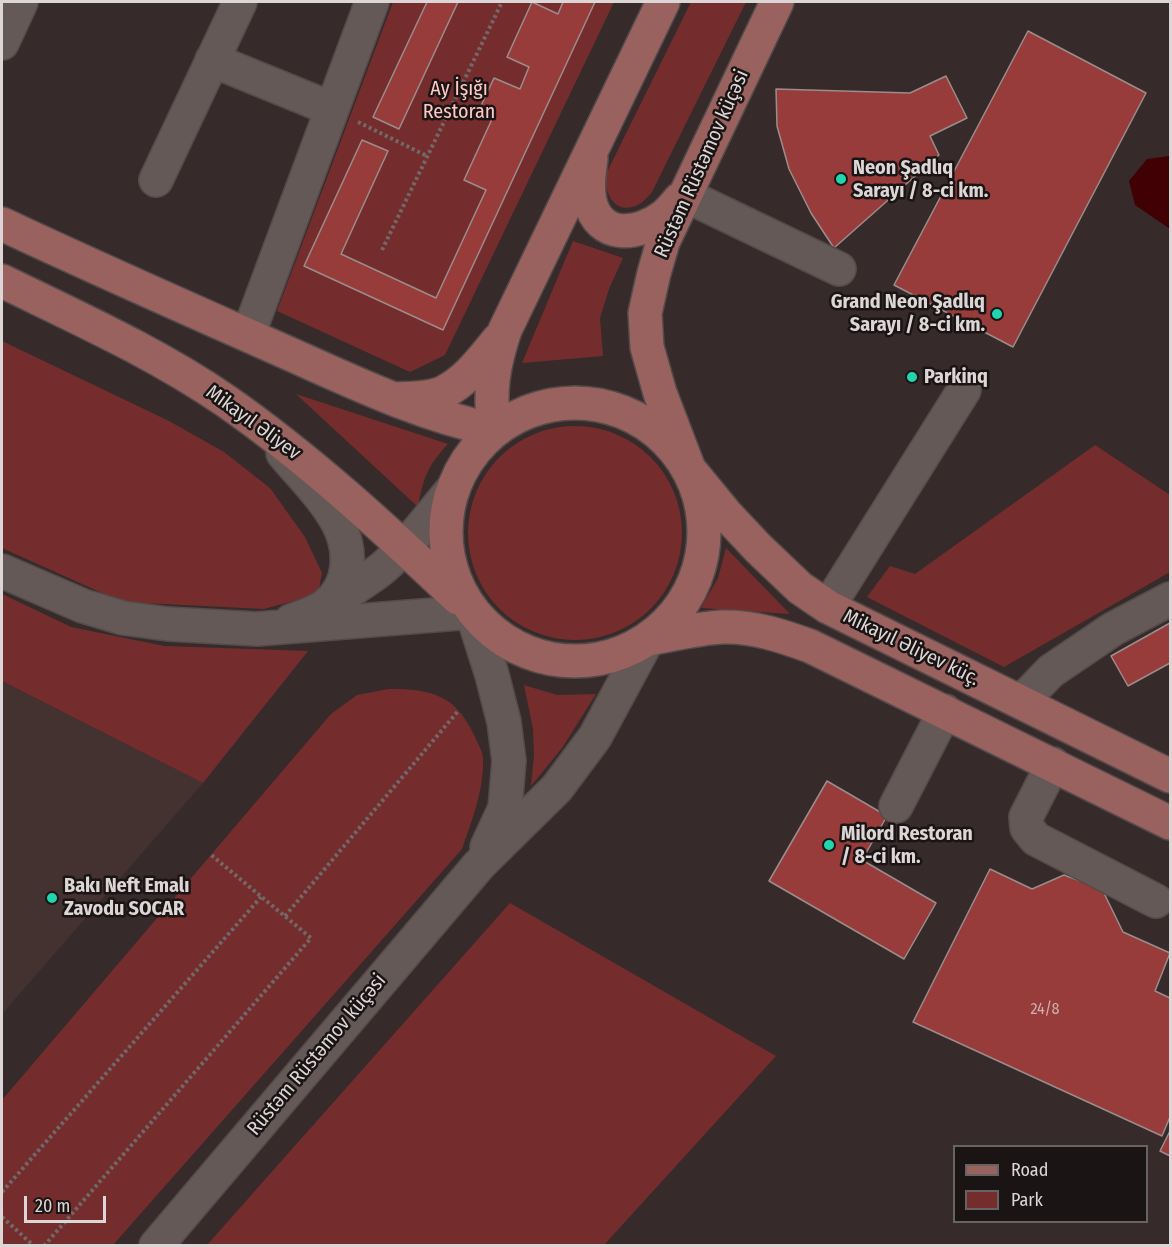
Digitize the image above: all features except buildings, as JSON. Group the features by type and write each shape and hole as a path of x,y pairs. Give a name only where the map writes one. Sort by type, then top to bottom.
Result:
{"main road":[{"path":"494,430 491,405 492,383 495,359 505,330 663,2"},
{"name":"Rüstəm Rüstəmov küçəsi","path":"689,469 657,384 647,347 645,313 663,242 777,2"},
{"path":"592,148 588,189 591,204 598,218 611,229 627,232 646,226 664,216 684,195"},
{"path":"2,224 144,290 391,399 460,423 494,430"},
{"name":"Mikayıl Əliyev","path":"2,281 120,338 226,401 348,496 472,612"},
{"path":"391,399 443,393 465,378 505,330"},
{"path":"563,402 601,404 637,417 667,439 689,469 701,499 704,520 701,562 690,592 672,618 648,639 612,656 574,662 535,656 500,639 472,612 458,590 448,565 444,527 451,491 468,457 494,430 526,411 563,402"},
{"name":"Mikayıl Əliyev küç.","path":"689,469 758,548 800,588 828,607 1170,776"},
{"path":"648,639 722,627 751,629 782,636 810,646 945,711 1170,823"}],"street":[{"path":"2,43 21,2"},
{"path":"156,180 240,2"},
{"path":"248,335 372,2"},
{"path":"212,60 332,109"},
{"path":"684,195 839,269"},
{"path":"828,607 964,390"},
{"path":"264,430 338,522 345,542 349,565 343,584 326,605"},
{"path":"257,629 286,623 326,605 363,583 384,567 404,547 451,491"},
{"path":"2,571 83,606 123,618 168,624 257,629 472,612 502,713 509,761 505,808 479,865"},
{"path":"1021,702 1051,671 1113,629 1170,599"},
{"path":"479,865 557,788 595,737 648,639"},
{"path":"896,806 945,711"},
{"path":"1053,764 1026,817 1027,828 1036,839 1156,901"},
{"name":"Rüstəm Rüstəmov küçəsi","path":"156,1245 479,865"}],"path":[{"path":"382,250 502,2"},
{"path":"332,109 427,156"},
{"path":"285,916 459,710"},
{"path":"44,1245 312,938 210,854"},
{"path":"2,1192 261,897"},
{"path":"2,1217 34,1245"}],"shaded area":[{"path":"1170,156 1170,229 1135,205 1129,181 1147,159"},
{"name":"Bakı Neft Emalı Zavodu SOCAR","path":"2,681 203,783 2,1014"}],"green space":[{"name":"Ay İşığı Restoran","path":"393,2 614,2 445,355 410,372 277,311"},
{"path":"691,2 746,2 652,192 644,201 635,206 625,208 619,206 614,203 608,193 606,174"},
{"path":"573,241 623,258 609,289 600,318 603,356 522,363"},
{"path":"2,341 169,421 224,452 270,488 305,537 322,573 319,589 304,598 264,609 122,602 2,548"},
{"path":"296,394 448,444 427,472 418,507"},
{"path":"575,426 596,428 616,434 643,450 658,465 674,492 680,512 682,533 680,554 674,574 658,601 643,616 616,632 596,638 575,640 554,638 534,632 507,616 492,601 476,574 470,554 468,533 470,512 476,492 492,465 507,450 534,434 554,428"},
{"path":"1095,445 1170,495 1170,572 1004,667 867,597 890,566 915,574"},
{"path":"726,548 790,614 701,608 718,578"},
{"path":"2,594 71,627 164,646 308,651 203,783 2,681"},
{"path":"524,685 557,695 596,694 562,748 531,786 534,755 533,729"},
{"path":"389,689 430,693 451,703 468,723 479,745 483,759 482,782 462,849 113,1245 2,1245 2,1100 331,714 357,695"},
{"path":"510,903 776,1056 604,1245 207,1245"}],"place":[{"name":"Neon Şadlıq Sarayı / 8-ci km.","path":"841,179"},
{"name":"Grand Neon Şadlıq Sarayı / 8-ci km.","path":"997,314"},
{"name":"Parkinq","path":"912,377"},
{"name":"Milord Restoran / 8-ci km.","path":"829,845"},
{"name":"Bakı Neft Emalı Zavodu SOCAR","path":"52,898"}]}
